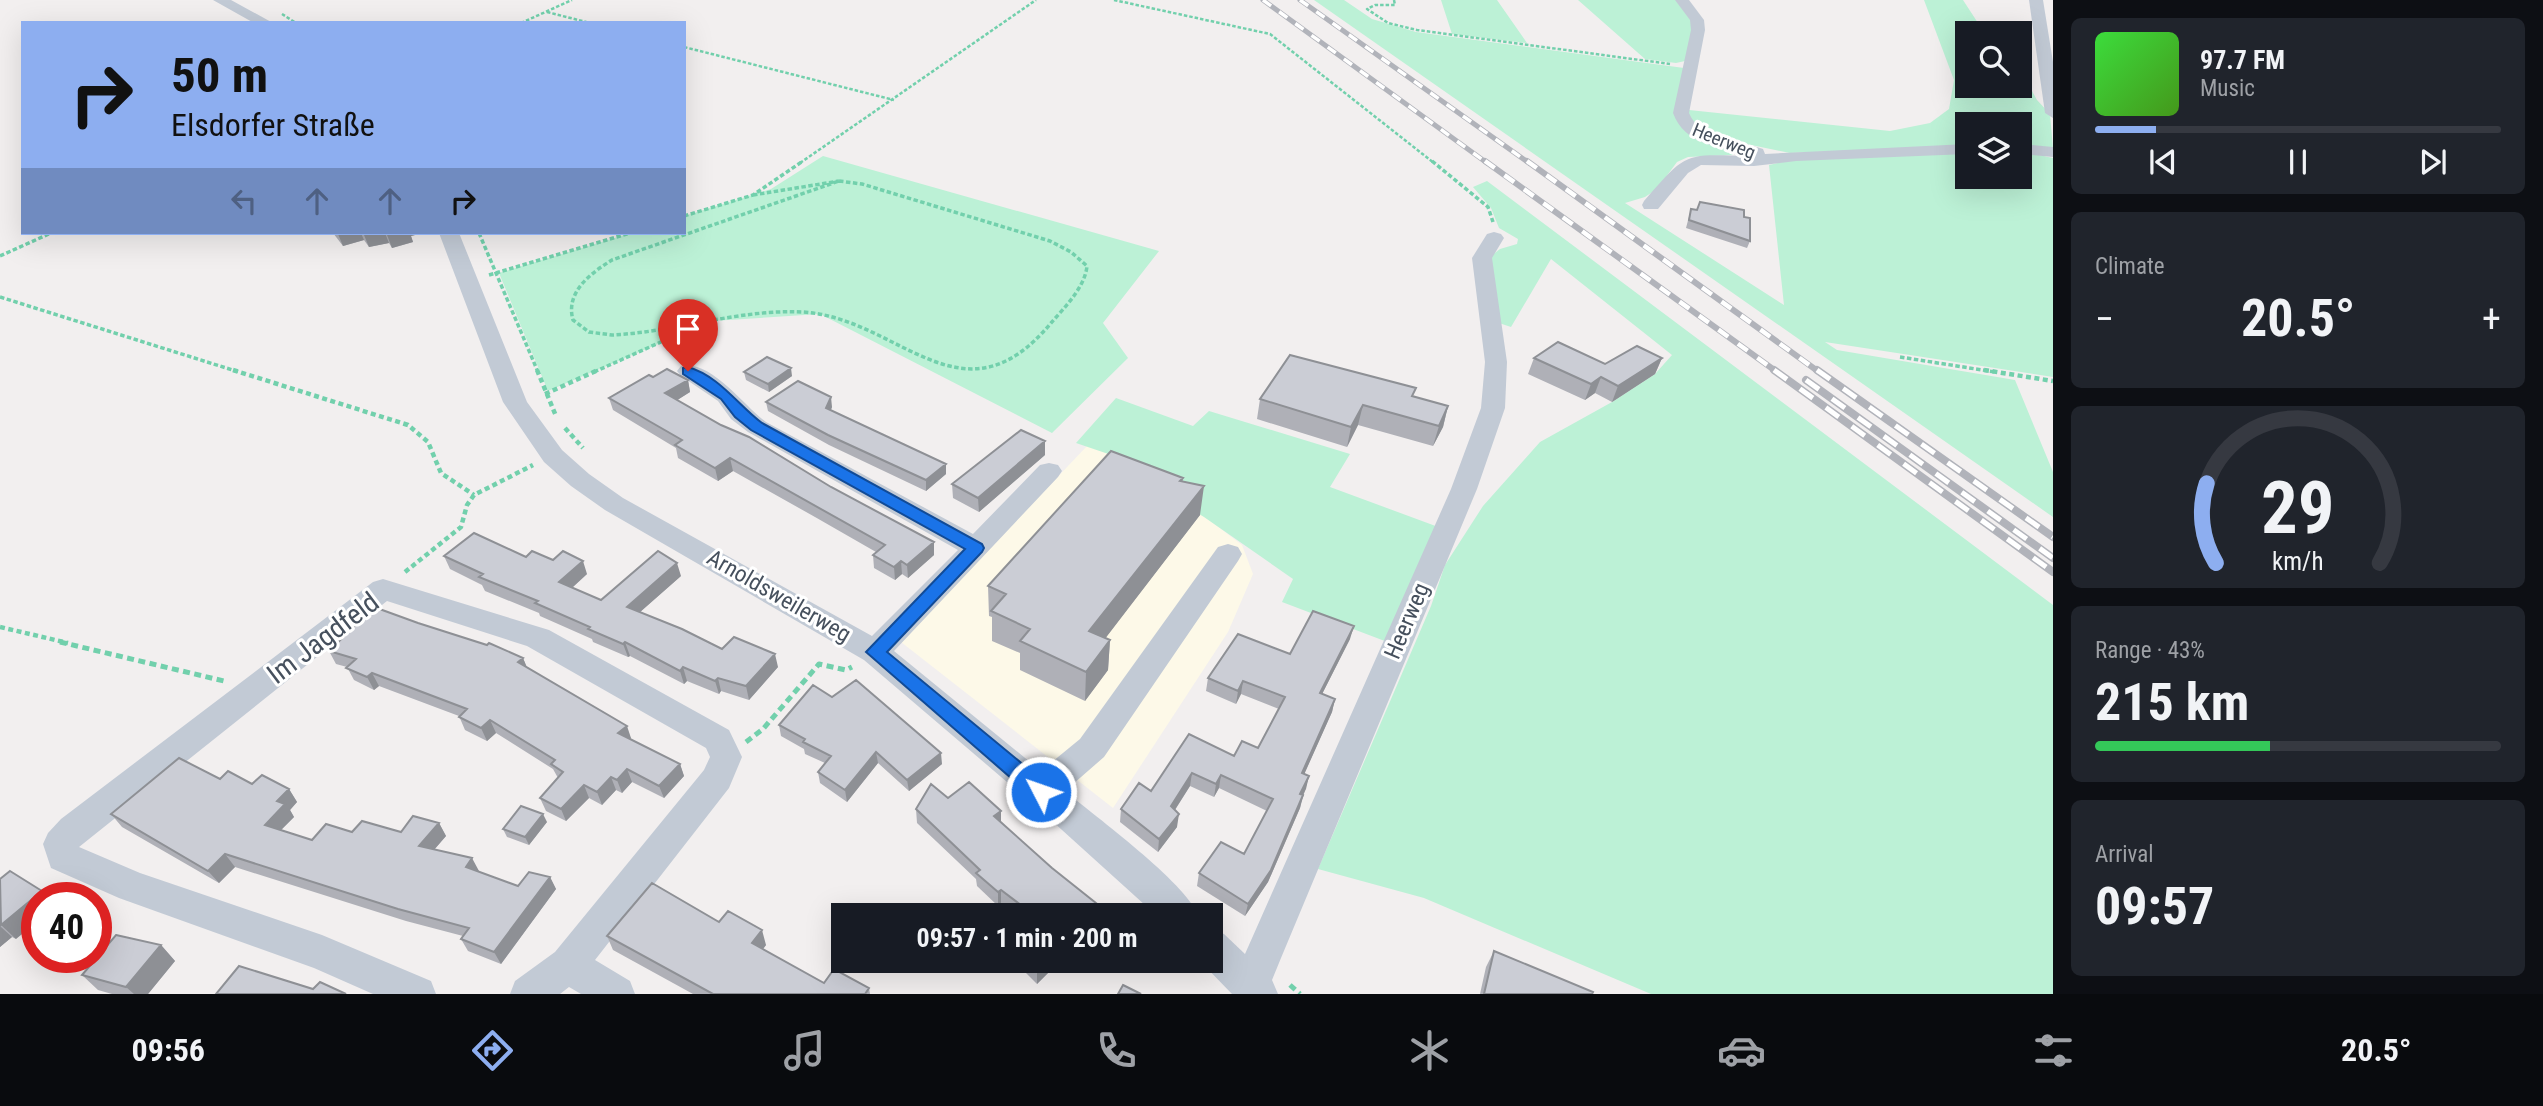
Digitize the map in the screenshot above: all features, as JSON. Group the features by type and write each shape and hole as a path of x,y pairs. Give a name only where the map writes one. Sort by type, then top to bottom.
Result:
{"street":[{"path":"220,0 262,21"},
{"path":"1682,0 1697,20 1698,30 1691,68"},
{"path":"2036,0 2053,113"},
{"name":"Heerweg","path":"1691,68 1681,113 1685,126 1707,138 1752,150 1768,160"},
{"path":"1768,160 1796,156 1955,149"},
{"path":"2032,150 2053,152"},
{"name":"Heerweg","path":"1651,205 1692,162 1768,160"},
{"name":"Arnoldsweilerweg","path":"450,235 515,402 553,456 580,480 614,504 875,652 1168,903"},
{"name":"Heerweg","path":"1254,991 1465,489 1493,408 1496,362 1482,258 1494,238"},
{"path":"688,371 720,391 757,427 976,548"},
{"path":"875,652 1049,471"},
{"path":"1041,792 1092,748 1228,554"},
{"name":"Im Jagdfeld","path":"417,994 322,953 132,887 63,857 60,844 73,830 383,589 538,638 718,738 726,757"},
{"path":"529,994 568,965 717,778 726,757"},
{"path":"1223,959 1254,991"},
{"path":"568,965 616,994"}],"path":[{"path":"526,21 572,0"},
{"path":"753,195 1036,0"},
{"path":"1114,0 1270,34 1477,196 1492,215 1494,238"},
{"path":"1394,0 1395,5 1375,5 1367,9 1388,23 1417,30 1691,68"},
{"path":"546,12 582,21"},
{"path":"686,48 894,100"},
{"path":"686,234 839,181"},
{"path":"684,235 612,260 587,275 574,294 570,312 572,321 580,329 607,335 708,320 797,312 820,313 939,362 969,370 990,369 1011,363 1027,350 1086,279 1087,266 1071,252 1050,241 862,184 839,181 753,195 686,215"},
{"path":"0,256 47,235"},
{"path":"480,235 498,273 545,394 558,420 585,450"},
{"path":"468,281 623,235"},
{"path":"0,297 408,425 428,442 441,473 474,495"},
{"path":"545,394 708,320"},
{"path":"1900,357 2053,381"},
{"path":"383,589 461,527 467,505 474,495 553,456"},
{"path":"0,627 256,688"},
{"path":"726,757 763,729 819,664 846,670"}],"shaded area":[{"path":"1087,446 1133,462 1242,545 1253,574 1228,632 1113,808 901,642"}],"green space":[{"path":"1314,0 1344,0 1372,19 1416,32 1684,68 1676,118 1736,150 1732,155 1688,157 1677,162 1657,189 1645,197 1625,203 1784,305 1769,165 1801,158 1955,152 1955,189 2032,189 2032,154 2053,158 2053,377 1825,342 1837,350 2015,380 2053,472 2053,517"},
{"path":"1441,0 1497,0 1527,43 1452,34"},
{"path":"1578,0 1678,0 1692,22 1685,61 1676,63 1645,59"},
{"path":"1924,0 1963,0 1977,21 1955,21 1955,98 2032,98 2032,91 2050,114 2053,149 2032,148 2032,112 1955,112 1955,146 1790,153 1708,136 1689,118 1689,110 1890,131 1930,123 1949,109 1954,80"},
{"path":"823,156 1159,251 1103,323 1128,358 1052,433 820,314 712,321 548,391 499,273 624,235 686,235 686,215 771,189"},
{"path":"1487,181 2053,605 2053,994 1651,994 1424,898 1318,869 1431,606 1445,565 1483,506 1540,442 1612,402 1655,374 1672,355 1551,259 1511,327 1496,322 1487,259 1500,249 1517,244 1518,239 1499,228 1491,208 1473,187"},
{"path":"1116,398 1193,426 1209,411 1350,454 1330,487 1441,528 1390,643 1282,602 1293,579 1204,517 1126,470 1132,462 1076,443"}],"building":[{"path":"1700,202 1744,210 1744,217 1750,218 1750,241 1689,220 1691,209 1697,210"},
{"path":"1558,342 1605,364 1637,346 1662,358 1618,386 1601,377 1591,384 1534,358"},
{"path":"1290,355 1416,388 1412,396 1448,406 1439,426 1363,405 1351,427 1260,399"},
{"path":"767,357 791,368 768,384 744,372"},
{"path":"667,369 688,380 665,393 721,425 749,437 831,487 934,542 907,565 901,561 894,567 873,555 885,545 730,458 715,468 675,445 682,440 609,398 649,375 653,377"},
{"path":"798,381 831,397 826,408 946,464 926,480 828,435 766,402"},
{"path":"1021,430 1045,441 978,498 952,484"},
{"path":"1111,451 1183,478 1180,481 1204,486 1089,631 1110,640 1086,672 1020,641 1030,629 991,611 1006,594 988,586"},
{"path":"474,533 526,557 532,551 553,560 563,551 583,561 559,582 601,600 658,551 677,563 627,607 682,629 722,649 734,637 775,654 746,686 718,678 715,681 683,667 680,671 625,642 623,644 588,629 590,627 535,603 538,601 479,577 483,574 444,556"},
{"path":"374,607 487,645 489,643 523,658 518,662 627,726 618,733 680,764 659,786 627,769 617,780 611,777 597,792 584,785 561,809 540,798 563,772 551,764 555,760 490,720 481,728 459,717 467,709 372,673 367,677 346,668 356,659 329,651"},
{"path":"1313,611 1354,626 1320,693 1335,699 1302,773 1309,776 1300,794 1303,795 1271,870 1248,904 1199,873 1221,842 1244,854 1273,799 1221,775 1216,784 1192,773 1171,806 1179,814 1159,839 1121,809 1139,783 1151,791 1189,734 1234,756 1242,741 1258,748 1285,697 1243,681 1238,691 1208,678 1238,634 1290,654"},
{"path":"856,680 941,753 907,780 876,752 845,790 818,772 831,756 803,742 805,739 779,725 813,685 832,697"},
{"path":"179,758 220,779 228,771 252,784 262,775 289,789 277,801 285,804 265,825 312,840 326,824 352,832 362,821 401,832 413,816 439,823 419,846 472,858 466,867 518,886 529,872 550,877 494,952 461,939 469,928 398,909 225,854 208,871 111,814"},
{"path":"969,782 1001,811 994,816 1096,903 1018,903 1001,890 998,892 976,873 980,870 916,809 931,784 948,798"},
{"path":"521,806 543,814 525,837 503,829"},
{"path":"10,871 28,882 21,882 21,908 1,925 0,879"},
{"path":"652,883 719,922 728,911 762,930 752,943 824,983 831,973 841,973 869,988 865,994 713,994 607,936"},
{"path":"116,935 161,945 126,987 82,975 112,973 112,940"},
{"path":"1494,951 1593,992 1484,994"},
{"path":"239,966 313,989 320,982 346,994 216,994"},
{"path":"1123,985 1141,994 1118,994"}],"railway":[{"path":"1263,0 1487,163"},
{"path":"1300,0 1529,163"},
{"path":"1485,161 1777,372"},
{"path":"1527,161 1819,372"},
{"path":"1774,370 2053,572"},
{"path":"1817,370 2053,537"},
{"path":"1806,380 2053,558"}],"route":[{"path":"688,371 714,386 740,414 757,427 976,548 875,652 940,704 1041,792"}]}
